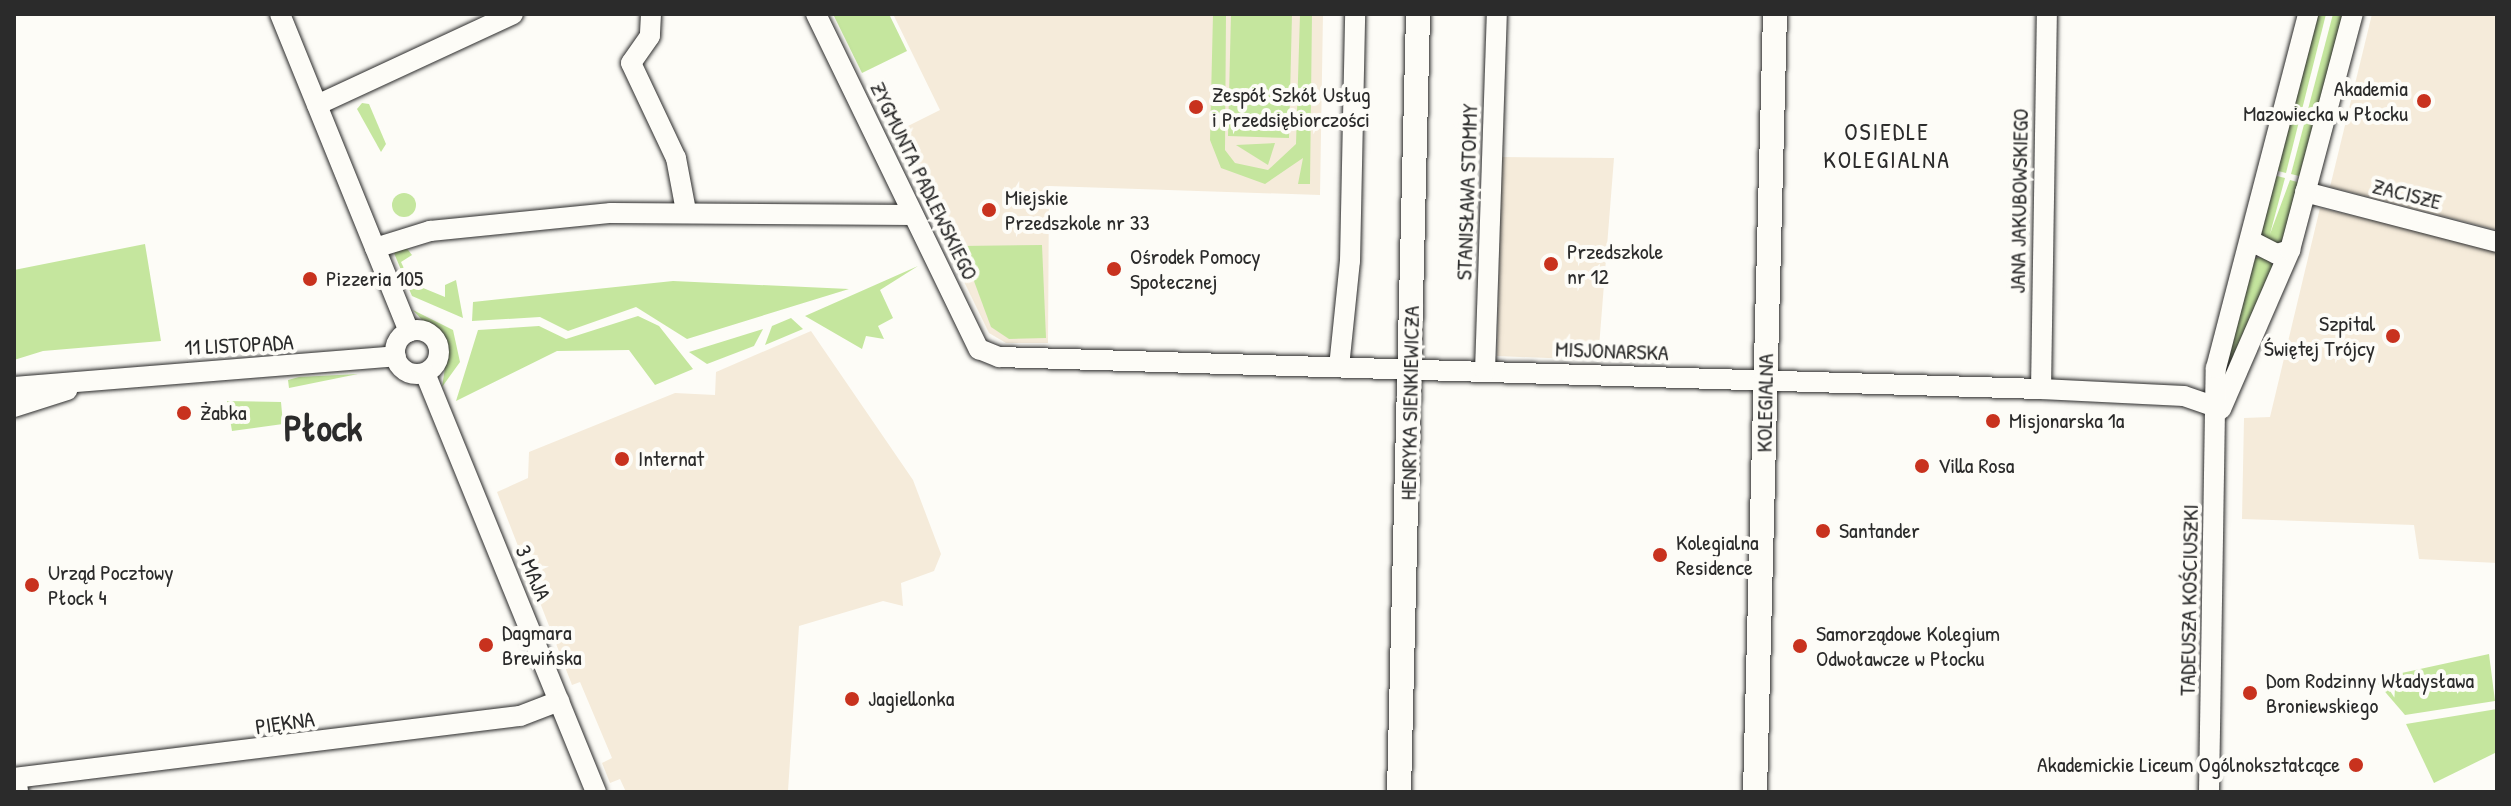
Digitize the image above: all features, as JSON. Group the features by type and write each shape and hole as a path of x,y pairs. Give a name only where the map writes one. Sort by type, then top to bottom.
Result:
{"street":[{"path":"280,14 409,332"},
{"path":"317,105 513,14"},
{"path":"651,14 650,36 631,63 683,176 686,211"},
{"name":"ZYGMUNTA PADLEWSKIEGO","path":"816,14 979,349 999,357"},
{"path":"1339,367 1350,261 1355,14"},
{"name":"HENRYKA SIENKIEWICZA","path":"1399,792 1418,14"},
{"name":"STANISŁAWA STOMMY","path":"1485,371 1497,14"},
{"name":"KOLEGIALNA","path":"1755,792 1775,14"},
{"name":"JANA JAKUBOWSKIEGO","path":"2041,389 2047,14"},
{"path":"2221,409 2216,368 2308,14"},
{"path":"2221,409 2290,250 2353,14"},
{"name":"ZACISZE","path":"2305,192 2497,242"},
{"path":"375,248 430,231 686,211 913,215"},
{"path":"2251,241 2265,251 2290,250"},
{"path":"409,332 430,334 438,344 439,358 425,373 408,372 396,356 409,332"},
{"name":"11 LISTOPADA","path":"14,387 396,356"},
{"name":"MISJONARSKA","path":"999,357 2041,389 2184,396 2221,409"},
{"name":"3 MAJA","path":"425,373 596,792"},
{"name":"11 LISTOPADA","path":"14,407 85,383"},
{"name":"TADEUSZA KOŚCIUSZKI","path":"2209,792 2221,409"},
{"name":"PIĘKNA","path":"14,778 520,716 559,701"}],"shaded area":[{"name":"Zespół Szkół Usług i Przedsiębiorczości","path":"893,14 1323,14 1320,195 1049,186 1048,343 1006,343 989,333 892,134 940,110"},
{"name":"Akademia Mazowiecka w Płocku","path":"2372,14 2497,14 2497,230 2330,187"},
{"name":"Przedszkole nr 12","path":"1502,157 1614,158 1598,360 1497,356"},
{"name":"Szpital Świętej Trójcy","path":"2320,208 2497,249 2497,563 2419,559 2414,525 2242,519 2244,418 2270,417"},
{"path":"811,331 913,480 941,554 934,571 901,583 903,606 883,601 799,626 788,791 833,792 626,792 620,779 610,783 602,763 612,758 580,682 572,685 497,492 528,478 529,452 675,393 715,395 716,372"}],"green space":[{"path":"833,14 889,14 907,51 862,73"},
{"path":"1213,14 1226,14 1225,150 1235,163 1268,170 1296,144 1300,14 1312,14 1310,184 1298,184 1303,158 1265,184 1221,168 1210,140"},
{"path":"1231,14 1292,14 1289,138 1228,136"},
{"path":"2313,14 2326,14 2286,173 2274,170"},
{"path":"2333,14 2345,14 2303,177 2291,174"},
{"path":"362,103 369,104 386,144 381,152 357,109"},
{"path":"1275,143 1268,165 1236,145"},
{"path":"2273,175 2285,178 2270,234 2290,180 2301,183 2283,244 2264,243 2259,232"},
{"path":"404,193 413,196 416,205 413,214 404,217 395,214 392,205 395,196"},
{"path":"145,244 161,341 43,351 14,360 14,270"},
{"path":"1042,245 1046,338 1009,339 991,327 961,246"},
{"path":"405,246 412,255 401,262 411,283 445,297 445,285 456,280 463,318 412,296 394,253"},
{"path":"2264,257 2273,265 2220,386 2254,258"},
{"path":"918,266 880,290 893,318 878,326 884,339 866,336 862,349 805,316"},
{"path":"673,281 849,289 687,339 636,307 568,331 540,317 472,321 473,302"},
{"path":"413,310 453,330 460,362 442,387 448,349"},
{"path":"638,316 659,326 693,369 655,385 629,350 557,351 456,401 478,330 539,326 566,339"},
{"path":"791,318 803,329 765,345 772,326"},
{"path":"763,329 754,346 707,364 689,352"},
{"path":"358,374 289,388 288,380 299,377"},
{"path":"227,401 281,402 283,424 232,431"},
{"path":"2489,654 2495,701 2405,715 2374,679"},
{"path":"2497,709 2497,752 2434,783 2406,724"}],"place":[{"name":"Akademia Mazowiecka w Płocku","path":"2424,101"},
{"name":"Zespół Szkół Usług i Przedsiębiorczości","path":"1196,107"},
{"name":"Miejskie Przedszkole nr 33","path":"989,210"},
{"name":"Przedszkole nr 12","path":"1551,264"},
{"name":"Ośrodek Pomocy Społecznej","path":"1114,269"},
{"name":"Pizzeria 105","path":"310,279"},
{"name":"Szpital Świętej Trójcy","path":"2393,336"},
{"name":"Żabka","path":"184,413"},
{"name":"Misjonarska 1a","path":"1993,421"},
{"name":"Internat","path":"622,459"},
{"name":"Villa Rosa","path":"1922,466"},
{"name":"Santander","path":"1823,531"},
{"name":"Kolegialna Residence","path":"1660,555"},
{"name":"Urząd Pocztowy Płock 4","path":"32,585"},
{"name":"Dagmara Brewińska","path":"486,645"},
{"name":"Samorządowe Kolegium Odwoławcze w Płocku","path":"1800,646"},
{"name":"Dom Rodzinny Władysława Broniewskiego","path":"2250,693"},
{"name":"Jagiellonka","path":"852,699"},
{"name":"Akademickie Liceum Ogólnokształcące","path":"2356,765"}],"district":[{"name":"OSIEDLE KOLEGIALNA","path":"1887,146"},
{"name":"Płock","path":"323,428"}]}
